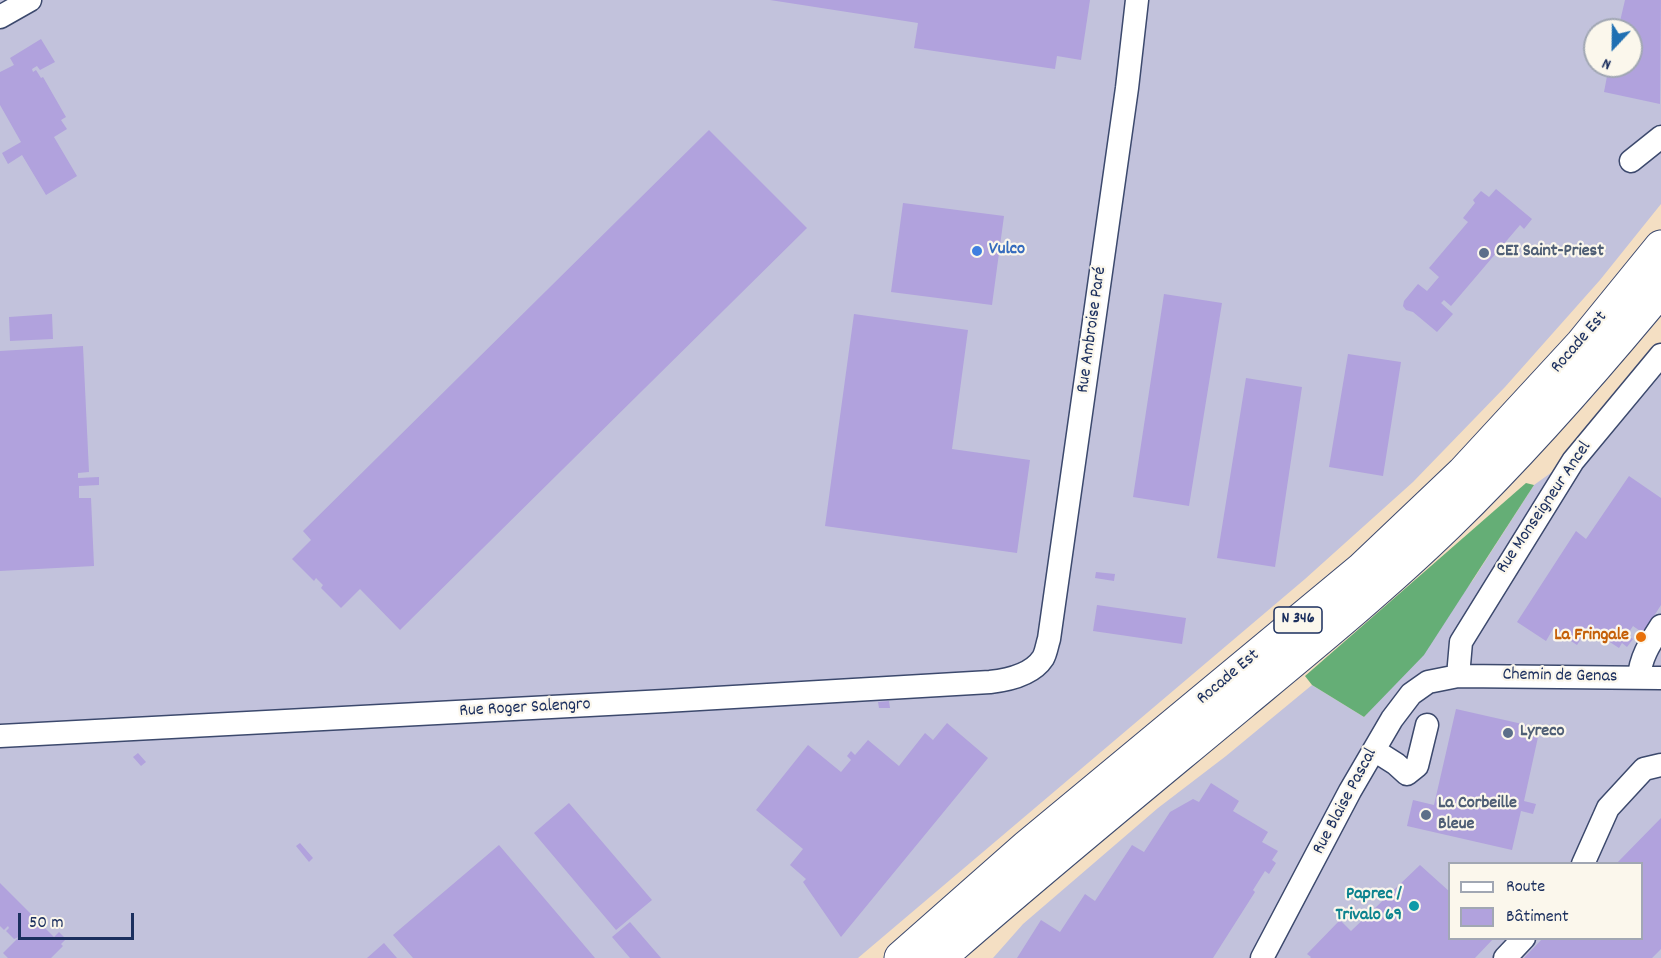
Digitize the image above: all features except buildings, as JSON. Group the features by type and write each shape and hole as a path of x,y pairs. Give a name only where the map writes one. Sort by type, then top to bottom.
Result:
{"highway":[{"name":"Rocade Est","path":"901,958 1037,838 1362,569 1471,464 1582,344 1661,247"},
{"name":"Rocade Est","path":"939,958 1037,872 1360,606 1447,525 1533,437 1611,350 1661,289"}],"street":[{"path":"0,17 30,0"},
{"name":"Rue Ambroise Paré","path":"1043,658 1049,639 1127,88 1137,0"},
{"path":"1631,161 1661,137"},
{"name":"Rue Monseigneur Ancel","path":"1458,676 1461,642 1573,461 1661,355"},
{"path":"1650,678 1639,668 1646,649 1661,626"},
{"name":"Rue Roger Salengro","path":"0,736 641,703 990,682 1010,680 1030,670 1043,658"},
{"name":"Chemin de Genas","path":"1458,676 1650,678"},
{"name":"Rue Blaise Pascal","path":"1262,958 1350,791 1392,719 1411,694 1428,682 1458,676"},
{"path":"1374,750 1407,774 1417,766 1427,725"},
{"path":"1584,862 1608,808 1644,769 1661,765"},
{"path":"1505,958 1523,940"}],"shaded area":[{"path":"0,0 1661,0 1661,204 1600,280 1505,387 1413,482 1305,579 858,958 0,958"},
{"path":"1661,363 1661,958 993,958 1023,924 1158,808 1226,756 1312,685 1364,717 1473,580 1534,485 1598,439"}],"green space":[{"path":"1526,483 1534,485 1424,655 1364,717 1312,685 1305,676"}],"place":[{"name":"Vulco","path":"977,251"},
{"name":"CEI Saint-Priest","path":"1484,253"},
{"name":"La Fringale","path":"1641,637"},
{"name":"Lyreco","path":"1508,733"},
{"name":"La Corbeille Bleue","path":"1426,815"},
{"name":"Paprec / Trivalo 69","path":"1414,906"}]}
